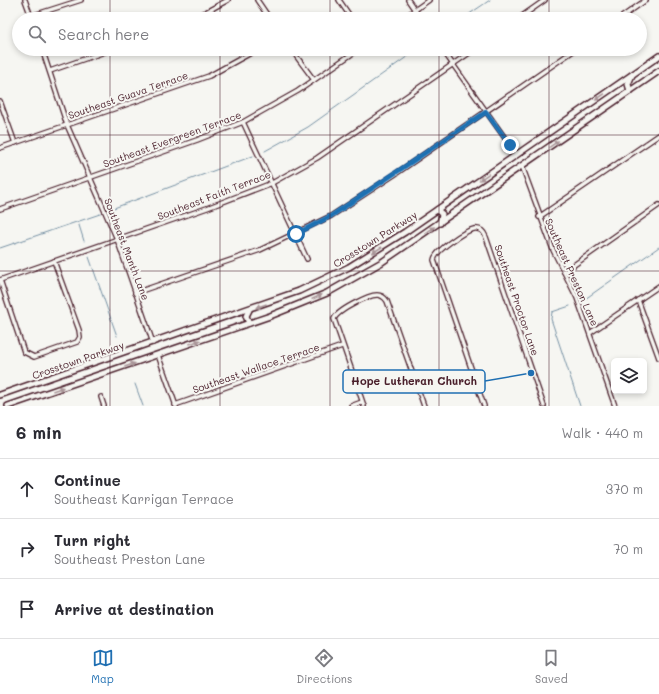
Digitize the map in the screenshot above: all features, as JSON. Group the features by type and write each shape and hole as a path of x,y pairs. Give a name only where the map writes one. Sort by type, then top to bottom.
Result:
{"main road":[{"name":"Crosstown Parkway","path":"0,395 249,310 308,287 349,267 392,241 659,56"},
{"path":"8,406 249,323 300,304 348,282 382,262 440,223 659,71"},
{"path":"630,91 628,84 632,74"},
{"path":"437,210 442,214 440,223"},
{"path":"249,310 246,316 249,323"}],"street":[{"path":"25,0 29,12"},
{"path":"48,12 81,0"},
{"path":"205,12 228,0"},
{"path":"257,0 265,12"},
{"path":"339,0 347,12"},
{"path":"408,0 415,10"},
{"path":"412,12 429,0"},
{"path":"528,12 545,0"},
{"path":"629,12 646,0"},
{"name":"Southeast Manth Lane","path":"45,56 67,125 117,239 153,343"},
{"path":"50,71 93,56"},
{"name":"Southeast Guava Terrace","path":"0,148 209,76 245,56"},
{"path":"296,56 314,80"},
{"name":"Southeast Evergreen Terrace","path":"0,209 243,122 314,80 349,56"},
{"path":"447,56 517,155"},
{"name":"Southeast Faith Terrace","path":"0,280 214,205 272,183 317,158 464,56"},
{"path":"136,293 260,250 331,216 486,112 566,56"},
{"path":"0,101 15,143"},
{"path":"243,122 307,259"},
{"path":"539,217 659,135"},
{"name":"Southeast Preston Lane","path":"522,166 539,217 577,298 615,406"},
{"path":"564,272 659,205"},
{"name":"Southeast Proctor Lane","path":"484,406 434,263 434,258 437,252 472,230 479,230 485,234 544,406"},
{"path":"0,280 24,352 34,357 77,342 80,336 54,261"},
{"path":"590,333 659,286"},
{"path":"351,406 363,404 334,319 337,313 375,295 382,296 387,301 424,406"},
{"path":"638,300 659,358"},
{"name":"Southeast Wallace Terrace","path":"175,405 342,346"},
{"path":"158,355 175,405"},
{"path":"102,397 104,406"}],"waterway":[{"path":"472,12 490,0"},
{"path":"265,151 308,127 408,56"},
{"path":"114,208 253,156"},
{"path":"0,248 100,214"},
{"path":"78,222 84,241"},
{"path":"585,299 659,247"},
{"path":"89,257 117,336"},
{"path":"570,306 552,312 551,319 580,406"},
{"path":"135,384 143,406"}],"place":[{"name":"Hope Lutheran Church","path":"531,373"}],"route":[{"path":"296,234 331,216 486,112 510,145"}]}
